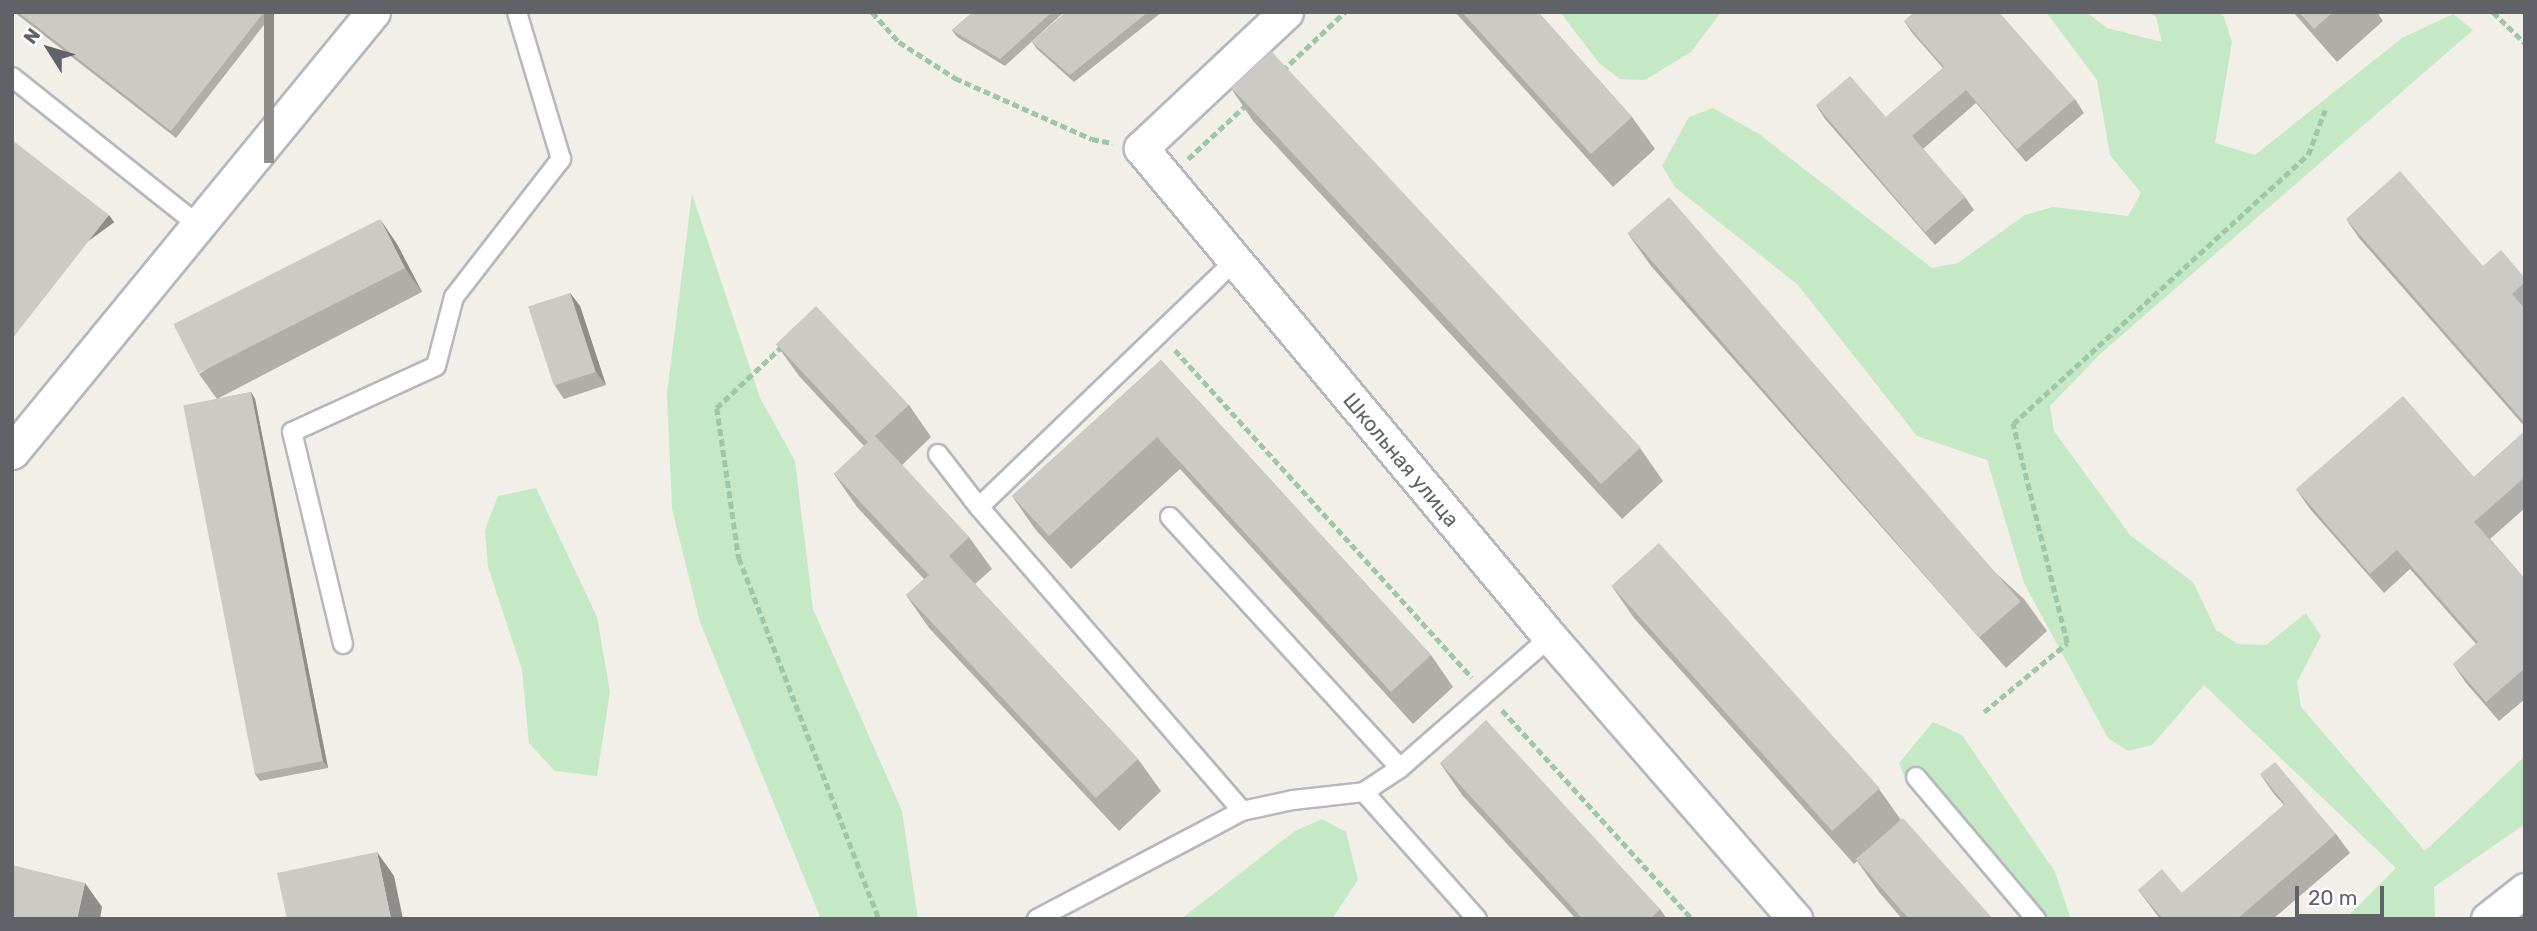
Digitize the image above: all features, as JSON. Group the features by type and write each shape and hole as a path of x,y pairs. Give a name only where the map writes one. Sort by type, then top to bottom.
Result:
{"street":[{"path":"12,452 373,12"},
{"path":"1141,148 1286,12"},
{"name":"Школьная улица","path":"1141,148 1550,637 1794,919"},
{"path":"2488,919 2525,890"}],"lane":[{"path":"343,644 292,432 436,366 454,297 561,159 517,12"},
{"path":"12,77 200,226"},
{"path":"979,507 1235,261"},
{"path":"938,454 979,507 1242,811"},
{"path":"1170,517 1400,768"},
{"path":"1037,919 1242,811 1293,800 1364,792 1400,768 1550,637"},
{"path":"1916,777 2036,919"},
{"path":"1364,792 1477,919"}],"path":[{"path":"872,12 899,42 955,78 1092,139 1141,148"},
{"path":"1275,77 1345,12"},
{"path":"2493,12 2525,43"},
{"path":"1167,179 1256,96"},
{"path":"1984,712 2067,643 2014,424 2308,155 2325,110"},
{"path":"1160,334 1692,919"},
{"path":"784,345 717,408 739,558 879,919"}],"green space":[{"path":"1560,12 1721,12 1691,52 1645,80 1620,79 1599,63"},
{"path":"2046,12 2086,12 2107,28 2162,42 2156,17 2148,12 2219,12 2224,17 2232,42 2215,143 2255,155 2402,38 2453,14 2473,30 2100,354 2050,406 2054,431 2130,535 2193,582 2216,630 2238,644 2266,645 2306,613 2321,636 2297,682 2301,707 2425,851 2525,756 2525,824 2434,887 2435,919 2345,919 2396,868 2204,685 2152,745 2128,751 2108,738 2024,583 1987,460 1917,436 1798,285 1675,187 1662,166 1689,117 1713,108 1759,134 1932,268 1958,263 2025,215 2053,207 2128,216 2141,193 2110,155 2097,80"},
{"path":"692,194 760,398 795,461 813,609 902,811 918,919 821,919 700,622 672,509 667,393"},
{"path":"536,488 597,617 610,692 597,776 555,771 529,743 522,670 488,567 485,530 498,496"},
{"path":"1933,722 1962,735 2055,872 2071,919 2022,919 1953,811 1909,787 1899,763"},
{"path":"1322,819 1346,832 1358,880 1332,919 1181,919 1295,831"}],"building":[{"path":"18,12 264,12 171,131"},
{"path":"973,12 1052,12 1000,59 952,30"},
{"path":"1066,12 1148,12 1070,75 1032,42"},
{"path":"1462,12 1538,12 1632,117 1591,154"},
{"path":"1914,12 1999,12 2075,99 2017,149 1966,90 1912,136 1965,197 1925,232 1816,105 1850,76 1886,117 1944,67 1904,21"},
{"path":"2299,12 2333,12 2314,29"},
{"path":"1271,51 1641,447 1601,484 1232,88"},
{"path":"12,140 109,215 12,339"},
{"path":"2400,171 2483,266 2501,250 2525,278 2525,282 2512,294 2525,309 2525,423 2346,219"},
{"path":"1669,197 2021,602 1979,638 1627,233"},
{"path":"380,219 405,268 198,373 173,324"},
{"path":"570,293 596,372 554,386 528,307"},
{"path":"816,306 909,405 875,436 969,537 949,556 1138,759 1096,798 906,595 929,575 834,474 868,442 776,344"},
{"path":"1161,360 1431,655 1391,692 1157,437 1049,536 1012,496"},
{"path":"251,392 323,761 255,774 183,405"},
{"path":"2403,396 2474,477 2525,431 2525,477 2474,522 2525,579 2525,668 2486,702 2453,664 2478,642 2397,550 2370,574 2296,489"},
{"path":"1659,543 1880,788 1832,831 1611,586"},
{"path":"1486,720 1660,909 1650,919 1583,919 1440,763"},
{"path":"2275,762 2336,834 2237,919 2163,919 2138,890 2162,869 2182,893 2285,804 2260,774"},
{"path":"1903,818 1993,919 1909,919 1856,859"},
{"path":"377,852 391,919 287,919 277,873"},
{"path":"12,865 85,883 77,919 12,919"}]}
